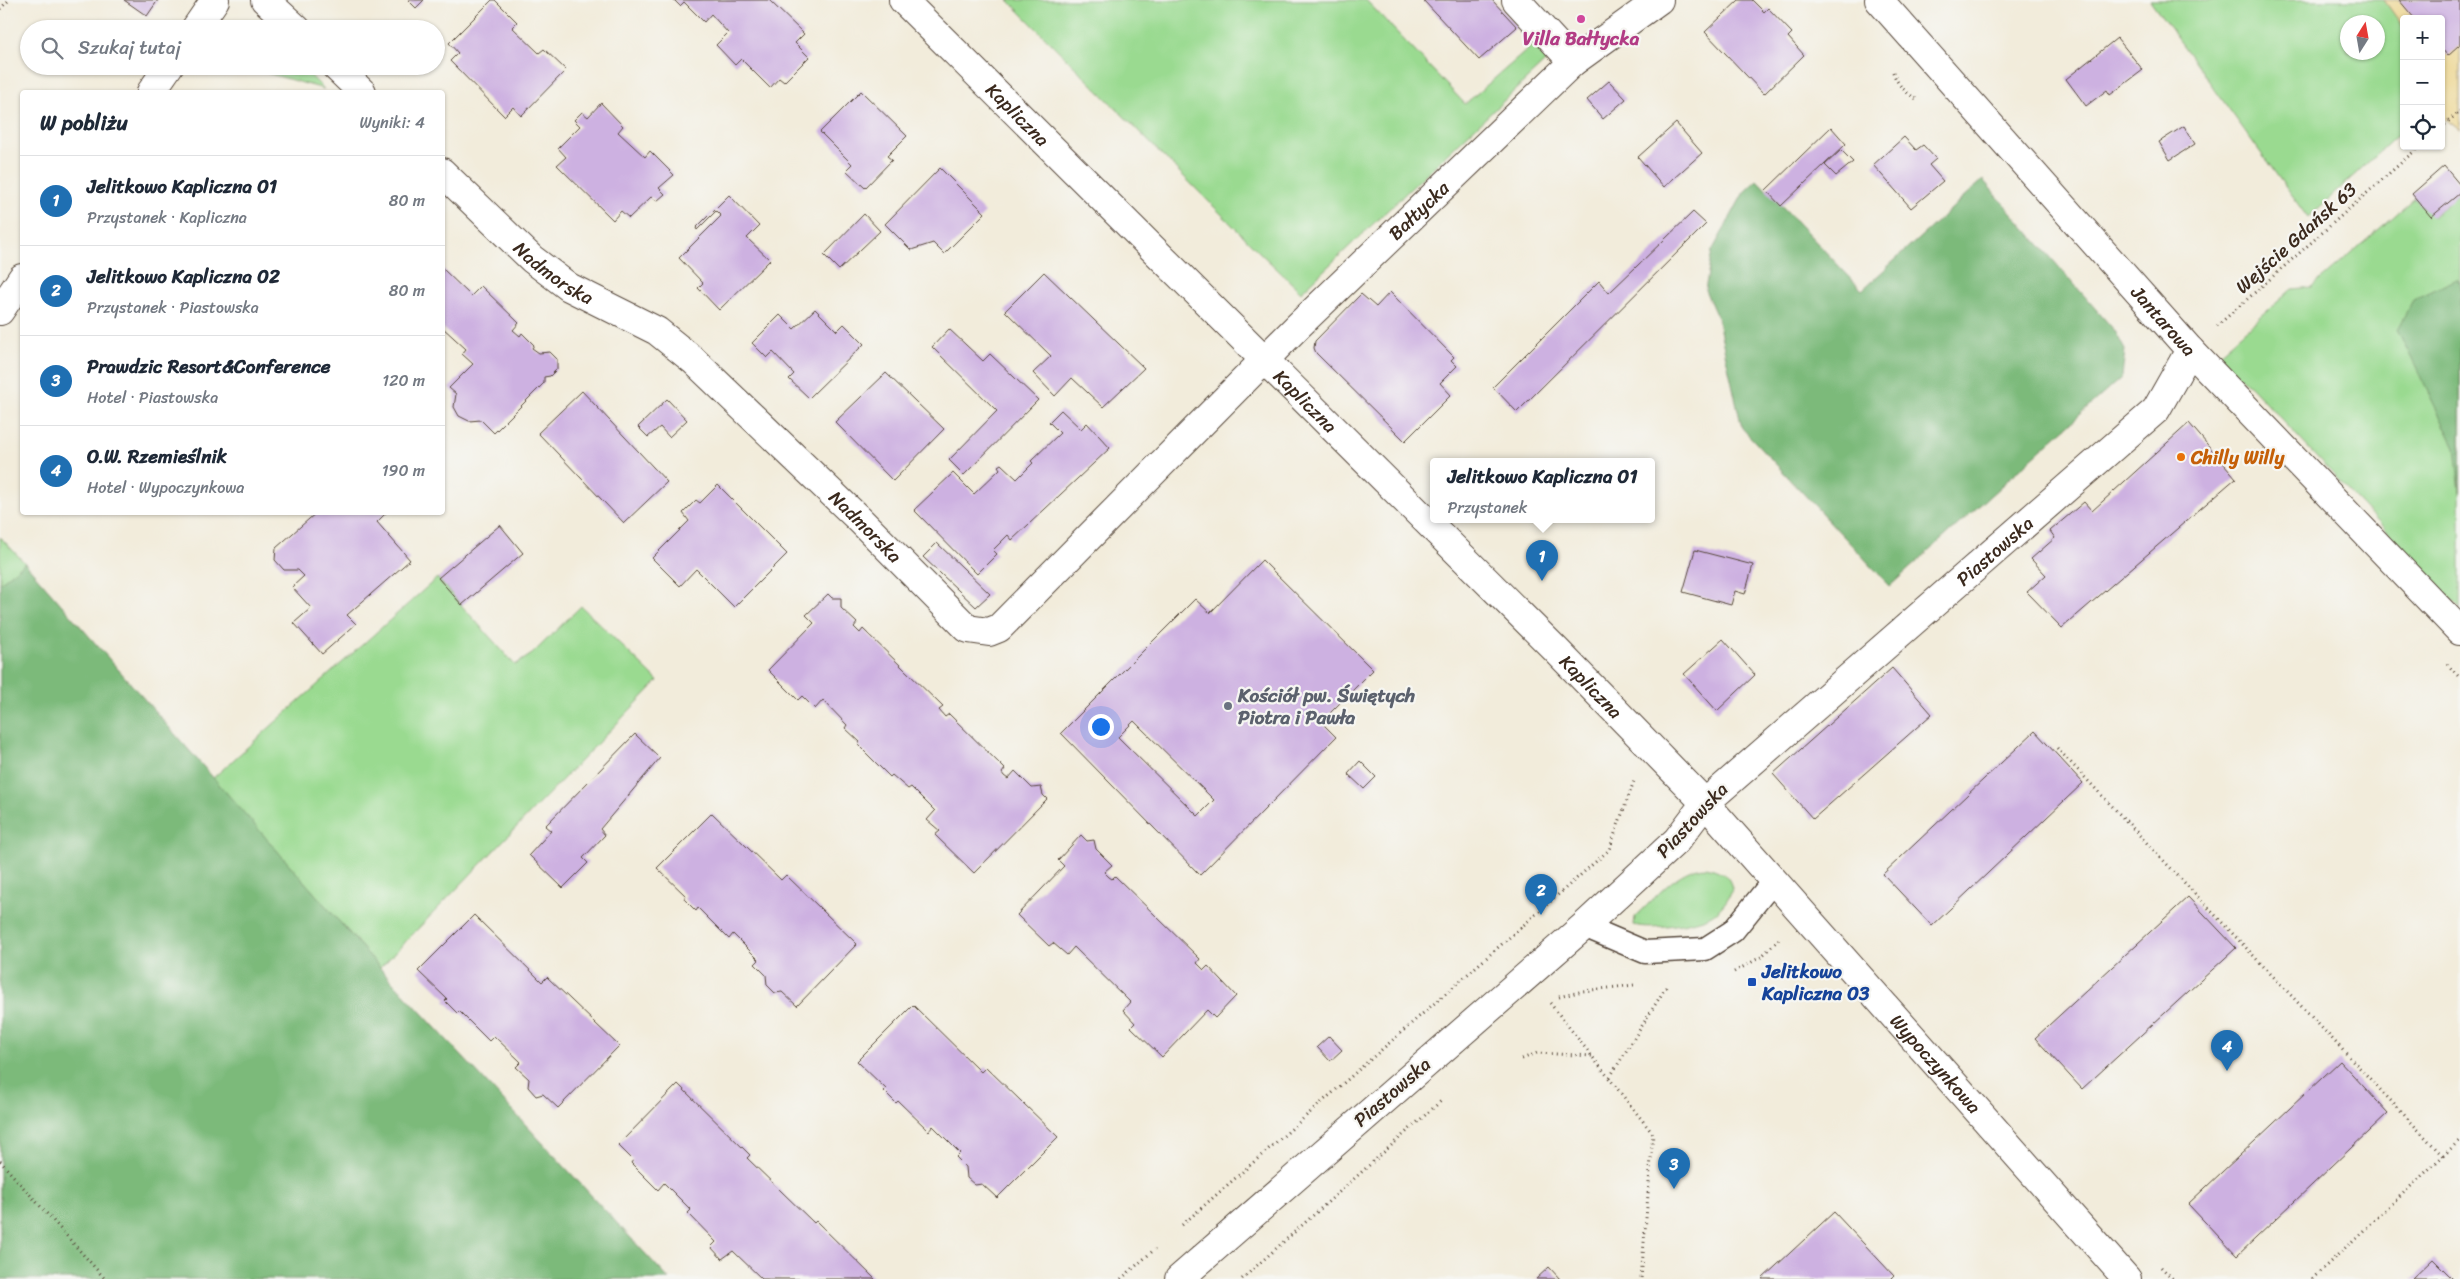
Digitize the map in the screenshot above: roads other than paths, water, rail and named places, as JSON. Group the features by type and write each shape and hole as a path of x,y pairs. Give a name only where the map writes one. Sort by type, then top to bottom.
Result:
{"street":[{"path":"201,20 215,0"},
{"path":"266,0 287,20"},
{"name":"Kapliczna","path":"903,0 1556,650 1705,803"},
{"path":"1516,0 1573,62"},
{"name":"Bałtycka","path":"1266,360 1297,327 1573,62 1659,0"},
{"name":"Jantarowa","path":"1879,0 2190,350 2460,631"},
{"path":"152,90 163,75"},
{"path":"344,75 360,90"},
{"name":"Nadmorska","path":"445,175 532,259 569,287 657,331 693,360 861,521 968,629 978,632 989,632 999,628 1266,360"},
{"path":"0,310 20,281"},
{"name":"Piastowska","path":"1179,1279 1584,926 1677,840 1705,803 2156,410 2190,350"},
{"name":"Wypoczynkowa","path":"1705,803 2127,1279"}],"lane":[{"path":"1584,926 1645,952 1705,948 1733,931 1774,880"}],"place":[{"name":"Villa Bałtycka","path":"1581,19"},
{"name":"Chilly Willy","path":"2181,457"},
{"name":"Jelitkowo Kapliczna 01","path":"1542,581"},
{"name":"Kościół pw. Świętych Piotra i Pawła","path":"1228,706"},
{"name":"Jelitkowo Kapliczna 02","path":"1541,915"},
{"name":"Jelitkowo Kapliczna 03","path":"1752,982"},
{"name":"O.W. Rzemieślnik","path":"2227,1071"},
{"name":"Prawdzic Resort&Conference","path":"1674,1189"}]}
